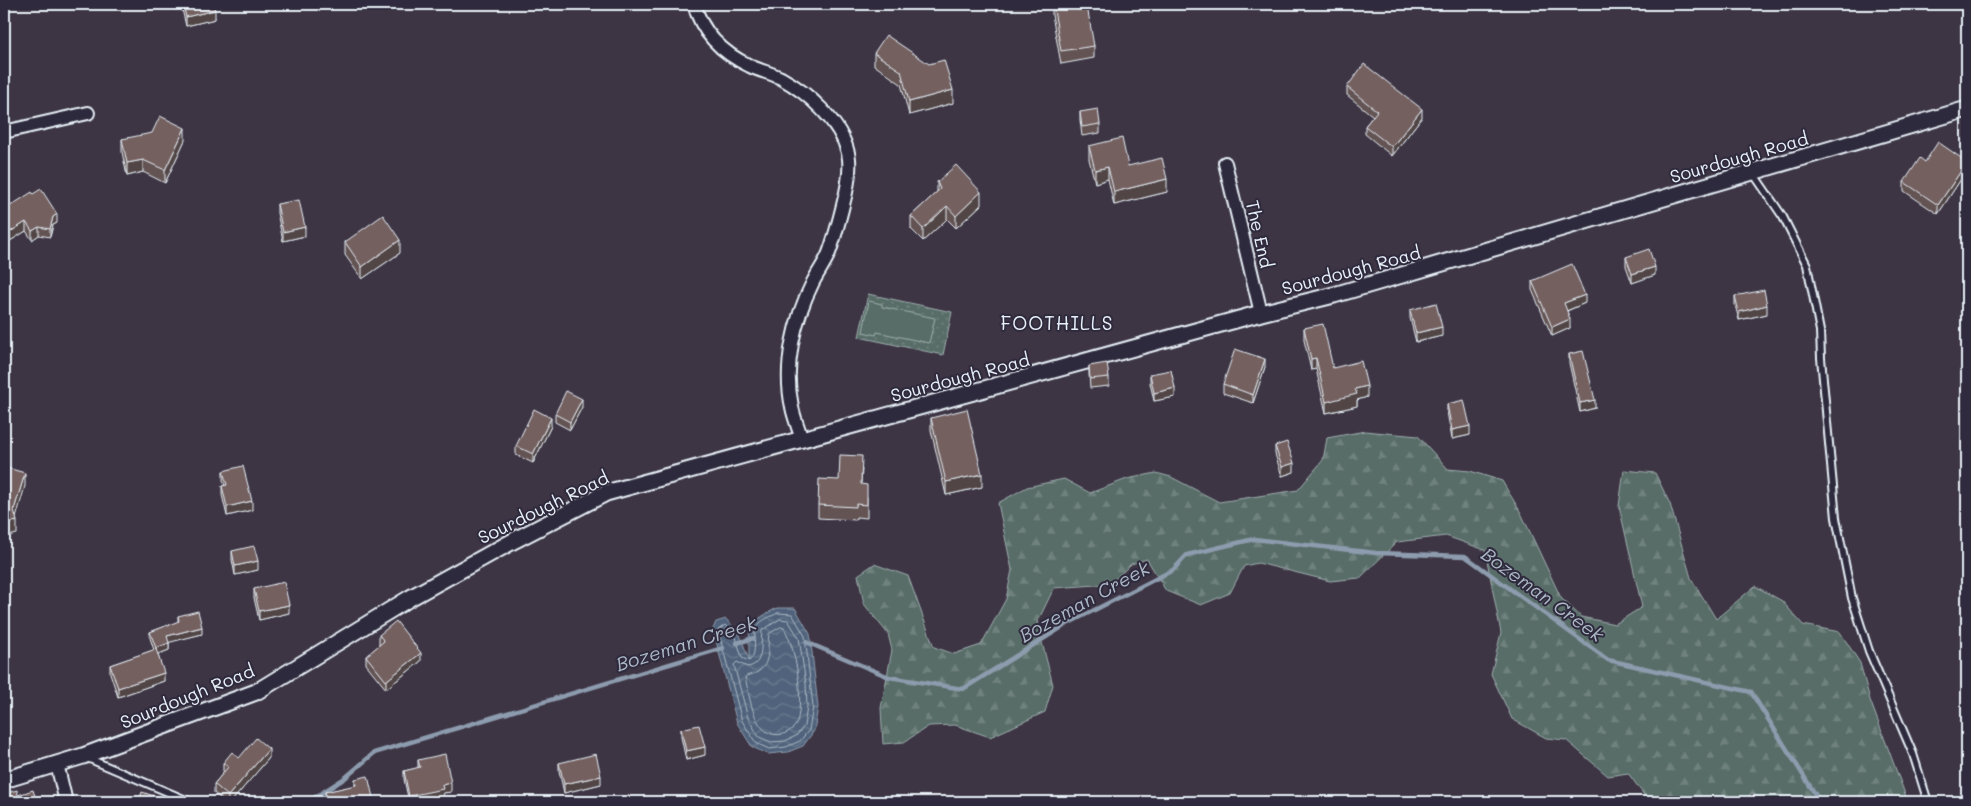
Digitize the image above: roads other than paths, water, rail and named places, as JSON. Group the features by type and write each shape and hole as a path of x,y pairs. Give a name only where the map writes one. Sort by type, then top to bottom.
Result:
{"street":[{"path":"694,4 698,21 720,49 749,66 782,78 810,98 835,124 848,153 848,186 839,220 829,254 812,284 800,315 791,348 788,382 790,399 802,440"},
{"name":"Sourdough Road","path":"4,780 83,756 256,692 410,598 606,493 1417,272 1967,109"},
{"path":"4,132 88,113"},
{"name":"The End","path":"1225,163 1261,313"},
{"path":"57,764 66,802"}],"lane":[{"path":"1753,172 1783,217 1807,265 1820,331 1820,358 1836,518 1852,598 1869,651 1907,736 1928,802"},
{"path":"83,756 191,802"}],"water":[{"path":"777,608 795,608 810,634 818,707 814,731 803,746 788,752 768,754 752,747 737,723 713,629 716,622 726,619 740,635 749,660 751,628 760,618"}],"waterway":[{"name":"Bozeman Creek","path":"806,642 889,677 963,689 1067,624 1173,570 1187,555 1254,539 1376,553 1465,556 1608,660 1751,692 1820,802"},
{"name":"Bozeman Creek","path":"737,643 754,638"},
{"name":"Bozeman Creek","path":"308,802 345,778 374,753 723,648"}],"district":[{"name":"FOOTHILLS","path":"1057,322"}]}
